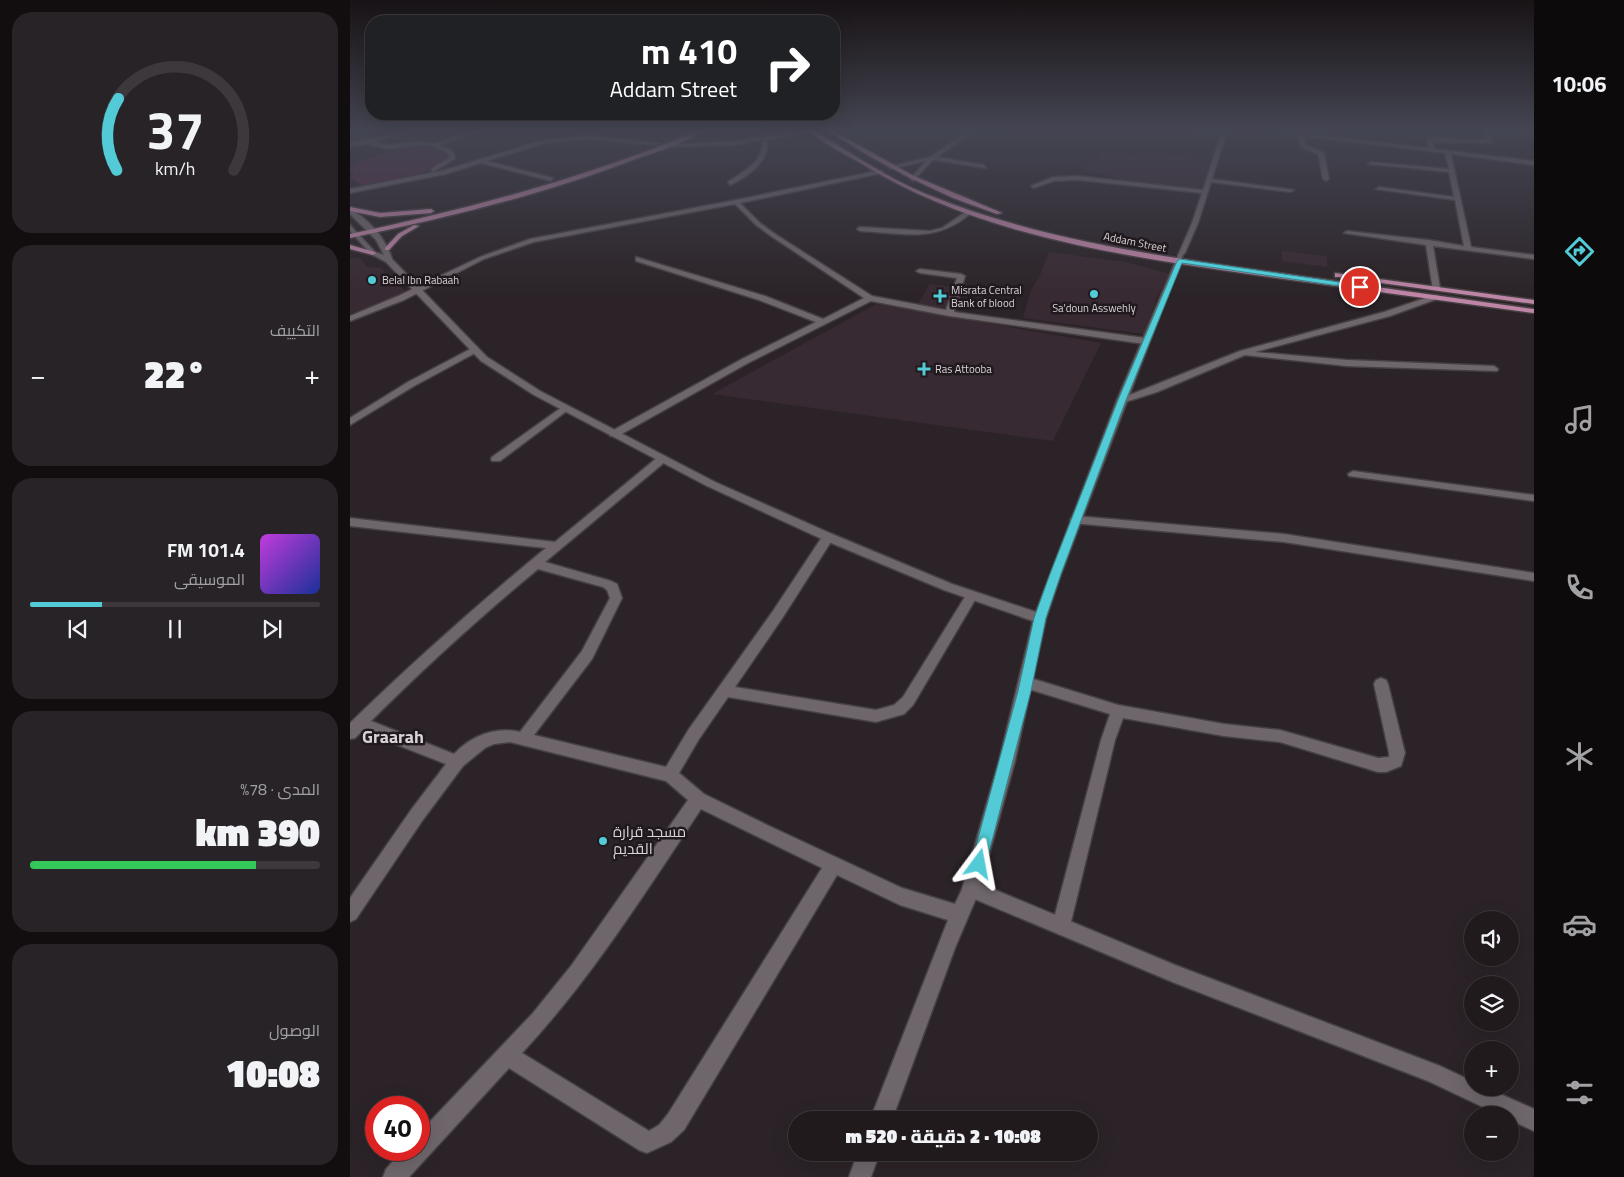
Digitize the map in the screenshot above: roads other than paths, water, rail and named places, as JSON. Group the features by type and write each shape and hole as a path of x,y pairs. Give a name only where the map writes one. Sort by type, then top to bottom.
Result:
{"main road":[{"path":"352,231 526,186"},
{"path":"352,231 372,232 445,215 545,186"},
{"name":"Addam Street","path":"906,186 921,194 969,212 1059,237 1181,257 1435,293 1534,302"},
{"path":"929,186 1005,215"},
{"path":"490,196 499,200"},
{"path":"350,210 380,215 438,210"},
{"path":"388,255 400,235 445,215"},
{"name":"Addam Street","path":"1131,244 1181,257 1210,257"},
{"path":"350,247 373,252"},
{"name":"Addam Street","path":"1330,274 1534,311"}],"street":[{"path":"350,191 373,186"},
{"path":"350,319 482,258 532,240 814,186"},
{"path":"1150,186 1205,192"},
{"path":"884,1111 946,946 971,889 1027,683 1040,618 1122,400 1181,257 1207,186"},
{"path":"1258,186 1291,190"},
{"path":"1455,186 1468,247"},
{"path":"1379,188 1458,199"},
{"path":"736,202 758,224 773,235 870,298 949,314 1146,341"},
{"path":"350,210 372,232 388,255 474,350 498,370 565,408 712,484 828,537 972,595 1040,618"},
{"path":"860,229 930,233 944,229 969,212"},
{"path":"352,231 373,252 388,255"},
{"path":"1347,233 1468,247 1534,257"},
{"path":"1122,400 1149,393 1242,354 1396,312 1435,293 1428,242"},
{"path":"640,259 762,298 824,322"},
{"path":"920,271 961,276 949,314"},
{"path":"614,434 745,361 870,298"},
{"path":"350,422 411,384 474,350"},
{"path":"1242,354 1347,363 1494,370"},
{"path":"496,459 565,408"},
{"path":"457,762 355,729 407,676 500,592 662,459"},
{"path":"1353,474 1534,498"},
{"path":"1076,520 1284,538 1534,577"},
{"path":"350,522 558,546"},
{"path":"670,775 694,734 828,537"},
{"path":"523,739 587,655 602,629 616,598 613,587 608,584 536,564"},
{"path":"725,691 850,713 876,716 890,714 899,710 908,701 926,668 972,595"},
{"path":"1027,683 1118,711 1224,730 1280,736 1362,761 1386,766 1396,761 1397,753 1381,684"},
{"path":"1060,926 1108,740 1118,711"},
{"path":"350,913 375,880 405,831 457,762 470,749 490,738 510,736 670,775 698,799 833,866 900,896 961,915"},
{"path":"430,1136 540,1020 603,939 698,799"},
{"path":"506,1055 647,1142 657,1139 676,1122 833,866"},
{"path":"971,889 1175,974 1433,1073 1534,1120"},
{"path":"394,1177 408,1161"},
{"path":"860,1177 866,1161"}],"place":[{"name":"Belal Ibn Rabaah","path":"372,280"},
{"name":"Sa'doun Asswehly","path":"1094,294"},
{"name":"Misrata Central Bank of blood","path":"940,296"},
{"name":"Ras Attooba","path":"924,369"},
{"name":"مسجد قرارة القديم","path":"603,841"}],"district":[{"name":"Graarah","path":"393,737"}]}
